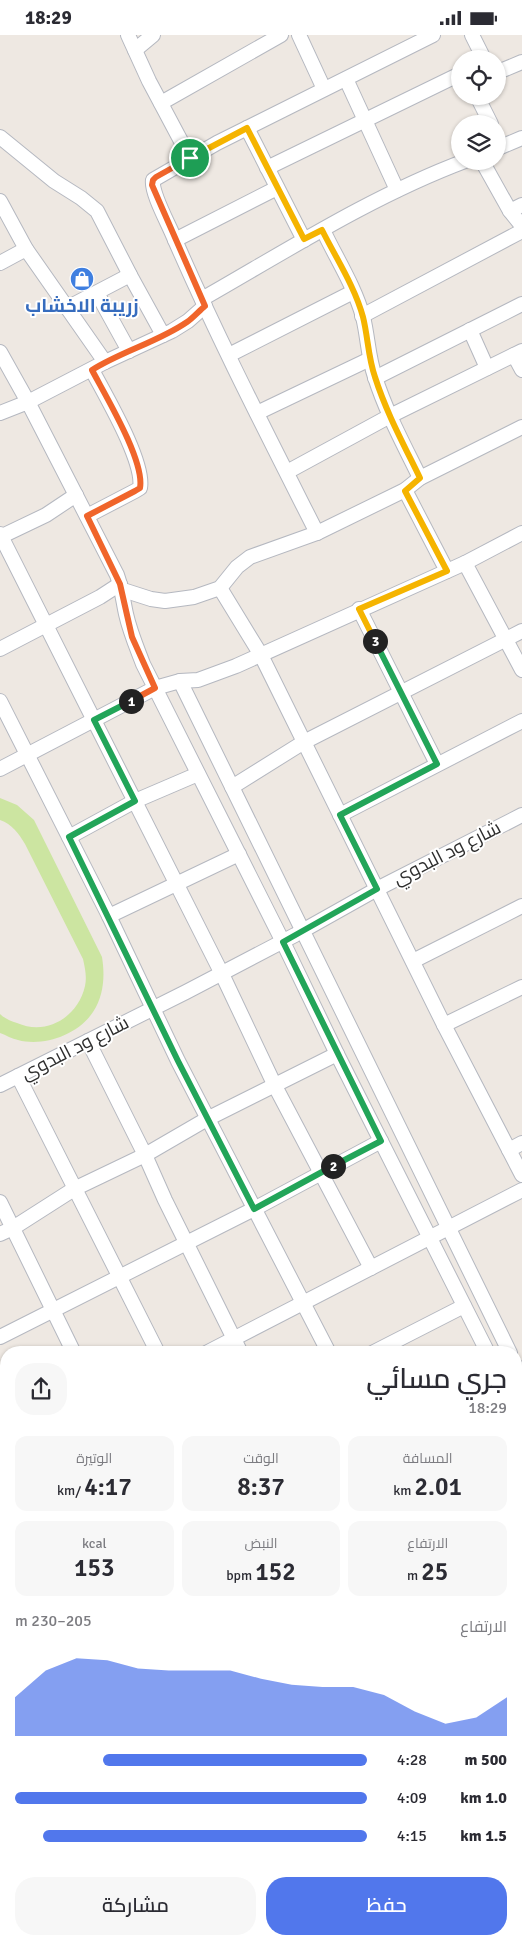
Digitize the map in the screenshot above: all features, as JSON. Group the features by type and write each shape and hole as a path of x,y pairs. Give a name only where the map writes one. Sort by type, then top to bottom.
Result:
{"street":[{"path":"128,35 190,158"},
{"path":"135,50 153,35"},
{"path":"161,103 281,35"},
{"path":"299,35 324,89"},
{"path":"317,533 203,303 152,185 153,180 247,128 433,35"},
{"path":"472,35 480,50"},
{"path":"506,69 522,62"},
{"path":"267,168 451,78"},
{"path":"346,79 397,190"},
{"path":"247,128 304,239"},
{"path":"0,137 47,176 97,211 163,335"},
{"path":"506,142 522,138"},
{"path":"0,413 163,335 188,321 203,303 304,239 397,190 451,167"},
{"path":"489,170 516,208 522,226"},
{"path":"175,240 277,188"},
{"path":"0,201 26,249 104,362"},
{"path":"322,230 353,293 362,316 375,377 390,416 420,478"},
{"path":"362,316 522,231"},
{"path":"0,263 26,249"},
{"path":"67,308 130,275"},
{"path":"97,293 129,351"},
{"path":"229,355 353,293"},
{"path":"375,377 522,304"},
{"path":"470,330 487,368"},
{"path":"0,352 28,401 122,587 132,637 155,688 484,1346"},
{"path":"287,473 390,416 518,353 522,370"},
{"path":"257,413 370,359"},
{"path":"87,516 140,488 141,482 135,457 92,370"},
{"path":"0,649 122,587 151,599 165,601 194,597 220,588 237,567 250,557 317,533 405,491 420,478 522,427"},
{"path":"405,491 447,571"},
{"path":"76,495 46,515 0,536 222,974 275,1086 371,1268"},
{"path":"0,769 155,688 180,681 198,680 261,655 359,609 465,563 522,533"},
{"path":"465,563 522,670"},
{"path":"220,588 261,655 444,1025 522,1175"},
{"path":"359,609 437,764"},
{"path":"232,787 304,742 522,631"},
{"path":"180,681 304,930 356,1041 507,1346"},
{"path":"0,701 109,916 207,1119 325,1346"},
{"path":"340,815 522,721"},
{"path":"69,837 135,801 198,773"},
{"name":"شارع ود البدوي","path":"0,1085 222,974 377,889 522,815"},
{"path":"109,916 239,854"},
{"path":"413,961 522,906"},
{"path":"444,1025 522,987"},
{"path":"88,1041 238,1346"},
{"path":"0,1234 13,1228 74,1189 145,1155 207,1119 337,1054"},
{"path":"18,1076 155,1346"},
{"path":"0,1337 53,1312 186,1242 254,1209 381,1141"},
{"path":"509,1150 522,1143"},
{"path":"219,1346 522,1189"},
{"path":"0,1202 70,1346"},
{"path":"386,1346 464,1306"}],"green space":[{"path":"0,798 17,805 34,820 102,957 103,985 97,1006 93,1012 69,1033 38,1042 28,1042 0,1033 0,1014 10,1021 28,1026 39,1027 60,1021 76,1007 86,983 86,976 83,959 25,844 12,827 0,820"}],"place":[{"name":"زريبة الاخشاب","path":"82,279"}],"route":[{"path":"247,128 304,239 322,230 353,293 362,316 375,377 390,416 420,478 405,491 447,571 359,609 437,764 387,792 340,815 377,889 283,942 381,1141 254,1209 178,1061 69,837 135,801 94,720 155,688 132,637 123,590 87,516 140,488 141,482 135,457 92,370 104,362 172,331 188,321 205,306 152,185 156,177 190,158 247,128"}]}
